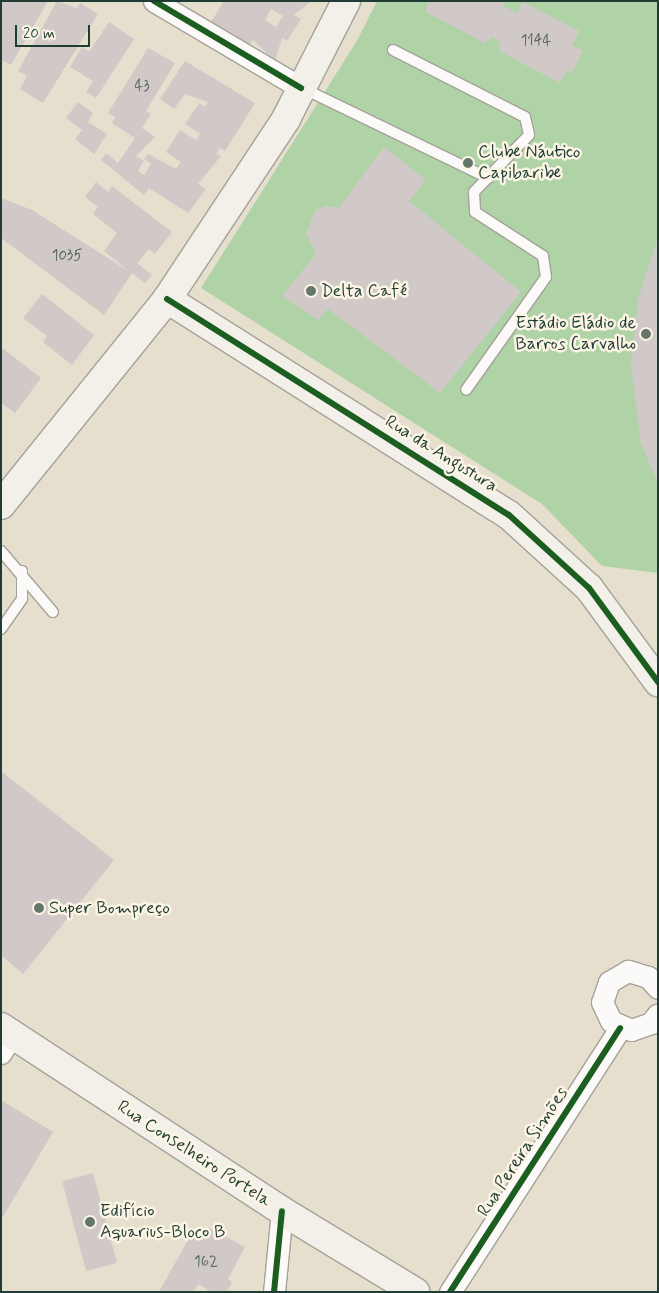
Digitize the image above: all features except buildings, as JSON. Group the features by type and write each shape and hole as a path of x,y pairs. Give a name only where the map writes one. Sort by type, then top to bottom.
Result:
{"main road":[{"path":"1,505 167,299 301,88 346,1"},
{"name":"Rua da Angustura","path":"167,299 510,515 589,588 658,682"},
{"name":"Rua Conselheiro Portela","path":"5,1039 282,1212 415,1292"}],"street":[{"path":"154,1 301,88"},
{"path":"658,988 639,972 628,971 609,982 602,1002 611,1022 620,1028 641,1029 658,1014"},
{"name":"Rua Pereira Simões","path":"450,1292 620,1028"},
{"path":"274,1292 282,1212"}],"lane":[{"path":"393,50 525,117 529,135 474,192 475,212 543,256 546,277 466,390"},
{"path":"301,88 488,178"},
{"path":"1,551 22,570 53,612"},
{"path":"1,629 22,599 22,570"}],"green space":[{"name":"Clube Náutico Capibaribe","path":"377,1 658,1 658,573 602,566 542,504 201,288 358,39"}],"cycle path":[{"path":"154,1 301,88"},
{"path":"167,299 509,515 589,588 658,682"},
{"path":"450,1292 620,1028"},
{"path":"274,1292 282,1211"}],"place":[{"name":"Clube Náutico Capibaribe","path":"468,163"},
{"name":"Delta Café","path":"311,291"},
{"name":"Estádio Eládio de Barros Carvalho","path":"646,334"},
{"name":"Super Bompreço","path":"39,908"},
{"name":"Edifício Aquarius-Bloco B","path":"90,1222"}]}
